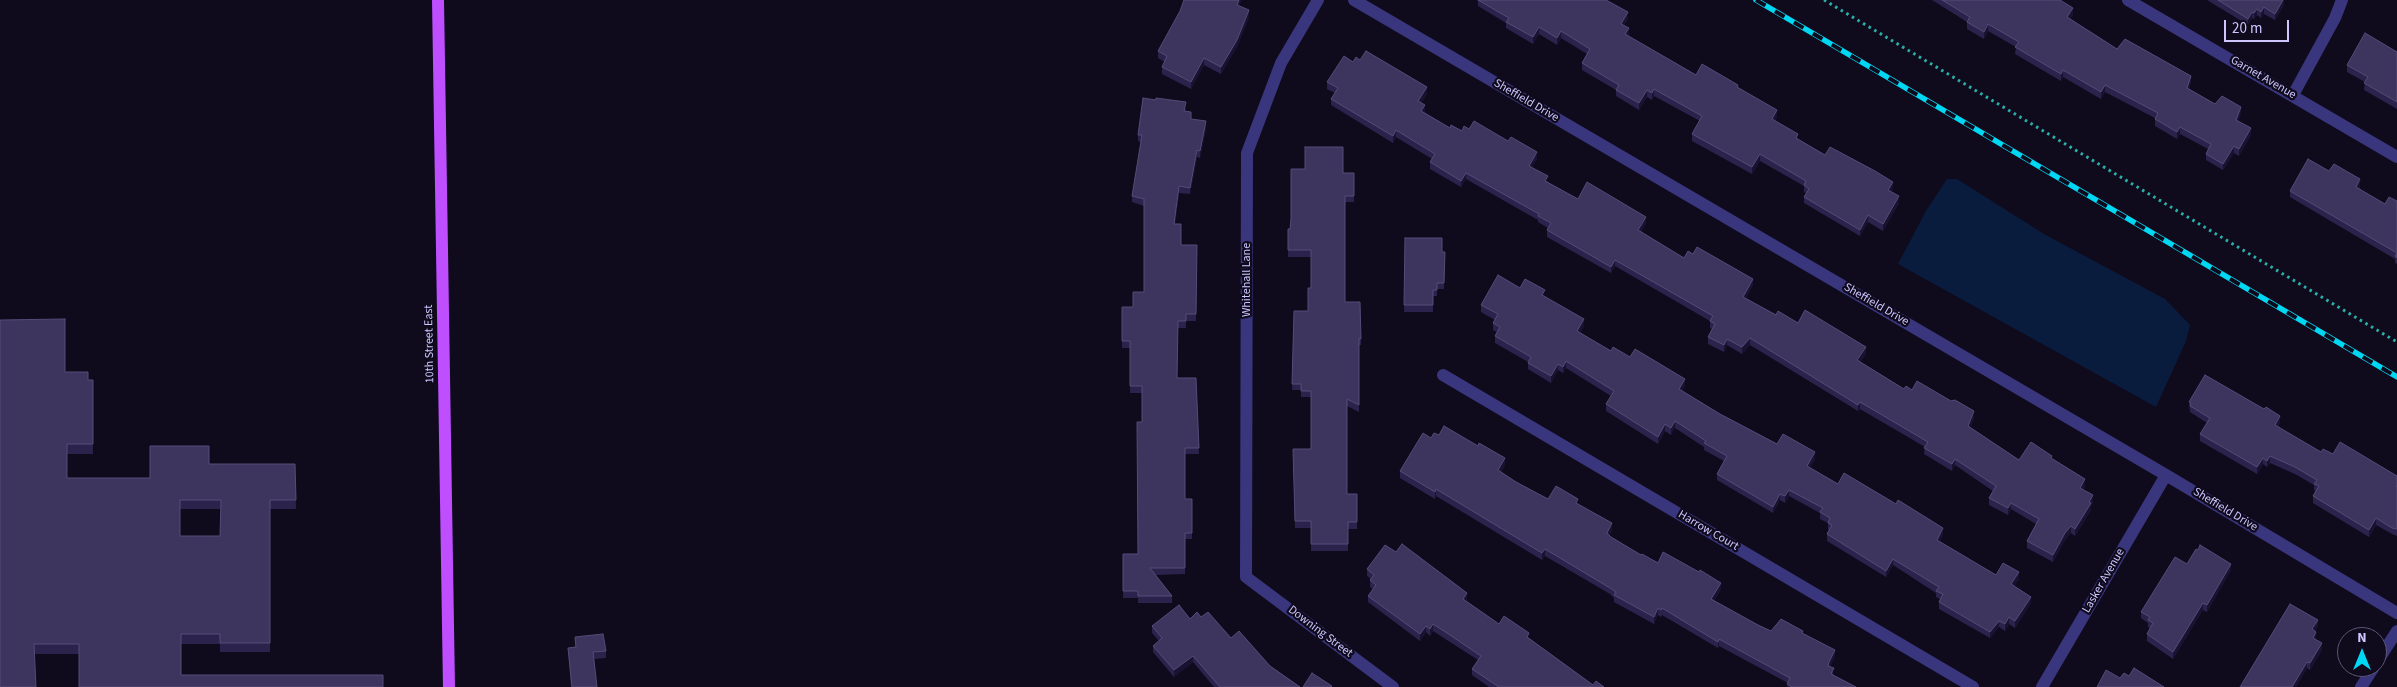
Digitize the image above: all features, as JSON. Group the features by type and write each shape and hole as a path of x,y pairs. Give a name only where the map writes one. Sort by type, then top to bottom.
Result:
{"main road":[{"name":"10th Street East","path":"438,0 449,687"}],"street":[{"name":"Whitehall Lane","path":"1246,577 1247,153 1280,63 1318,0"},
{"name":"Sheffield Drive","path":"1354,0 2166,475 2397,613"},
{"name":"Garnet Avenue","path":"2128,0 2293,95 2397,158"},
{"path":"2293,95 2335,18 2342,0"},
{"name":"Harrow Court","path":"1443,375 1974,687"},
{"name":"Lasker Avenue","path":"2042,687 2166,475"},
{"name":"Downing Street","path":"1246,577 1394,687"},
{"path":"2387,646 2397,631"}],"path":[{"path":"1824,0 2397,342"}],"water":[{"path":"1947,179 1957,179 2044,234 2165,299 2190,325 2186,341 2156,407 1898,264 1926,211"}],"building":[{"path":"1184,0 1239,0 1237,5 1249,10 1237,40 1221,67 1204,58 1191,82 1162,67 1167,56 1158,51"},
{"path":"1478,0 1606,0 1628,12 1621,24 1629,28 1625,34 1696,75 1702,64 1738,85 1737,87 1777,110 1772,119 1798,134 1796,138 1825,155 1830,147 1875,171 1893,182 1888,190 1899,196 1883,224 1868,215 1860,230 1804,197 1809,189 1804,185 1806,181 1760,154 1752,167 1692,134 1702,116 1654,89 1652,93 1647,90 1639,103 1616,90 1619,85 1582,63 1590,49 1561,31 1557,38 1539,27 1533,37 1506,22 1509,18"},
{"path":"1942,0 2060,0 2073,8 2067,17 2117,49 2125,39 2191,76 2187,88 2215,104 2222,96 2241,107 2236,120 2251,128 2239,149 2234,146 2223,164 2206,154 2211,144 2180,127 2177,132 2155,119 2158,113 2105,85 2101,92 2063,70 2061,74 2015,47 2019,42 1988,24 1984,32 1967,22 1970,17"},
{"path":"2218,0 2283,0 2275,14 2264,7 2261,12 2257,9 2254,13 2252,12 2248,19"},
{"path":"2365,33 2397,52 2397,102 2364,83 2368,77 2347,65"},
{"path":"1366,51 1427,87 1418,101 1425,105 1421,111 1450,128 1451,125 1462,131 1464,126 1469,129 1474,121 1508,141 1511,137 1537,152 1529,166 1548,176 1545,181 1578,199 1587,182 1646,217 1638,230 1684,258 1688,251 1693,254 1697,247 1753,279 1743,297 1776,315 1778,311 1798,323 1805,310 1866,347 1857,360 1904,389 1906,386 1912,390 1917,381 1951,401 1955,400 1974,411 1968,426 2019,460 2031,442 2052,456 2051,458 2085,479 2080,488 2093,495 2089,502 2091,503 2075,529 2071,526 2065,533 2053,555 2027,541 2039,519 2011,503 2008,508 1989,498 1996,486 1955,459 1952,464 1924,448 1928,442 1860,402 1858,405 1750,338 1742,347 1727,339 1724,345 1708,337 1715,324 1710,321 1713,316 1615,260 1611,267 1547,230 1551,223 1538,216 1539,214 1466,173 1461,181 1430,162 1435,154 1396,130 1393,136 1331,99 1338,88 1327,82 1344,56 1353,62 1356,57 1360,60"},
{"path":"1143,98 1186,102 1184,111 1191,112 1191,119 1206,121 1200,151 1197,150 1190,188 1179,186 1174,224 1181,224 1181,245 1197,245 1196,314 1186,314 1186,321 1178,321 1177,378 1196,378 1199,448 1185,448 1185,499 1192,499 1192,533 1185,533 1185,568 1150,568 1172,596 1138,596 1138,591 1123,591 1123,554 1138,554 1137,422 1142,422 1142,386 1130,386 1130,341 1122,341 1122,307 1133,307 1133,292 1144,292 1144,199 1132,196 1142,135 1138,135"},
{"path":"1305,147 1343,147 1343,173 1354,173 1354,196 1345,196 1345,302 1360,302 1361,339 1359,338 1359,405 1347,399 1347,494 1357,494 1357,522 1348,522 1348,544 1311,544 1311,521 1295,521 1293,449 1311,449 1311,391 1301,391 1301,384 1292,384 1294,311 1308,311 1308,288 1311,288 1311,250 1288,250 1288,229 1290,229 1291,219 1291,169 1305,169"},
{"path":"2308,159 2329,171 2334,164 2360,179 2356,187 2385,204 2389,197 2397,201 2397,253 2290,191"},
{"path":"1405,238 1442,238 1442,252 1445,252 1444,283 1437,283 1437,290 1433,290 1433,305 1404,305"},
{"path":"1498,275 1520,288 1525,279 1545,290 1542,295 1584,319 1577,331 1611,351 1613,347 1630,357 1635,349 1685,379 1679,389 1720,414 1777,444 1783,434 1815,452 1807,466 1838,484 1844,473 1896,504 1898,500 1943,528 1937,540 1996,575 2003,563 2019,572 2011,584 2031,597 2015,621 2009,617 2005,624 1999,621 1990,632 1939,602 1943,594 1936,591 1939,587 1893,559 1886,571 1827,534 1832,525 1828,523 1830,518 1820,512 1823,508 1789,490 1785,496 1780,494 1773,507 1717,474 1727,456 1704,443 1706,441 1675,421 1671,428 1665,424 1658,437 1606,404 1614,391 1566,361 1563,367 1558,364 1551,376 1528,363 1531,357 1495,336 1500,327 1493,323 1498,314 1481,305"},
{"path":"65,319 65,372 88,372 88,380 93,380 93,444 67,444 67,478 150,478 150,446 209,446 209,464 295,464 296,500 270,500 270,643 220,643 220,634 181,634 181,675 383,675 383,687 79,687 79,644 34,644 36,687 0,687 0,320","holes":["180,500 221,500 220,536 180,536"]},
{"path":"2205,375 2264,409 2266,407 2280,416 2275,425 2321,452 2323,449 2333,454 2340,442 2397,476 2397,529 2376,518 2369,530 2313,496 2319,486 2314,484 2317,480 2295,467 2270,456 2267,461 2263,458 2257,467 2200,434 2210,418 2190,406 2191,403 2189,402"},
{"path":"1444,426 1478,446 1479,443 1505,458 1498,470 1516,482 1548,499 1556,486 1578,499 1576,503 1612,523 1607,533 1611,537 1641,555 1658,563 1663,552 1699,572 1700,570 1721,583 1711,599 1771,631 1781,619 1803,631 1802,633 1835,650 1828,666 1834,668 1831,674 1856,687 1792,687 1787,684 1790,678 1719,639 1718,642 1662,608 1661,610 1658,608 1654,617 1614,595 1616,592 1610,588 1545,549 1542,553 1436,489 1435,492 1400,471 1423,433 1431,438 1434,433 1439,435"},
{"path":"1402,544 1467,593 1463,599 1499,624 1504,616 1529,633 1527,637 1593,685 1596,681 1604,687 1499,687 1472,669 1481,656 1444,631 1433,624 1430,629 1426,626 1420,634 1368,596 1376,585 1370,580 1374,575 1367,569 1385,545 1396,552"},
{"path":"2200,545 2231,564 2207,605 2203,603 2173,652 2147,634 2153,623 2148,620 2150,617 2141,612 2175,557 2187,564"},
{"path":"2290,604 2318,620 2312,629 2316,632 2313,638 2322,643 2310,663 2307,662 2292,687 2240,687"},
{"path":"1179,605 1190,619 1197,612 1201,617 1208,612 1231,638 1239,631 1270,666 1300,687 1220,687 1193,656 1174,670 1153,646 1162,638 1152,626"},
{"path":"603,634 606,651 593,652 597,687 572,687 568,648 576,647 575,637"},
{"path":"2134,668 2164,687 2097,687 2106,670 2120,678 2124,673 2129,676"},
{"path":"1312,673 1332,686 1303,687"}],"railway":[{"path":"1756,0 2397,377"}]}
